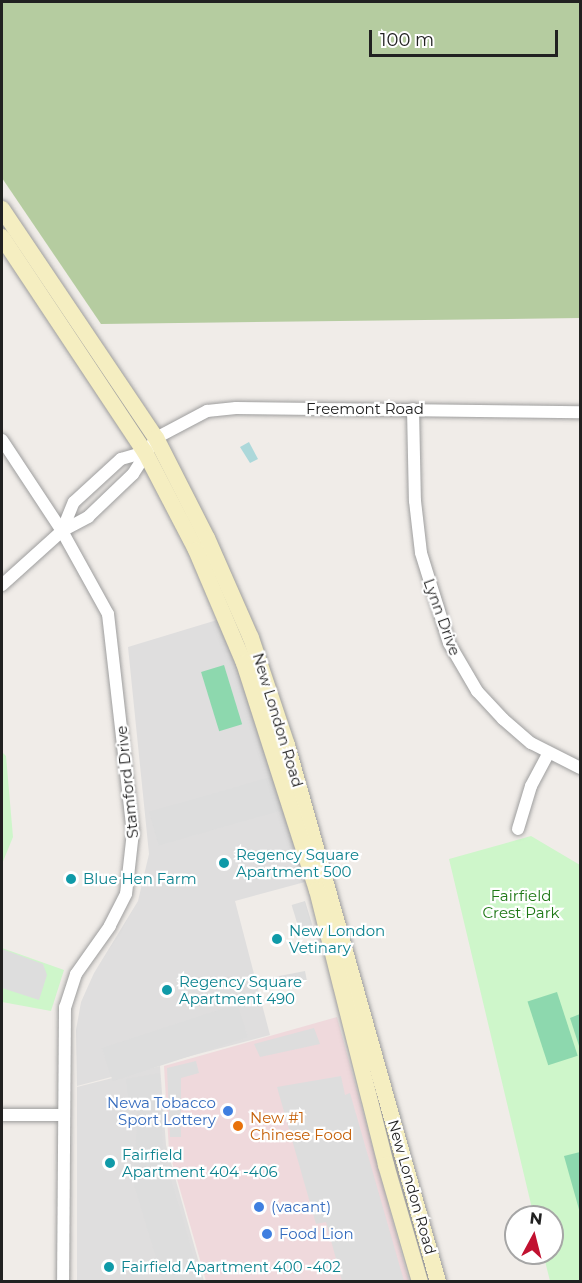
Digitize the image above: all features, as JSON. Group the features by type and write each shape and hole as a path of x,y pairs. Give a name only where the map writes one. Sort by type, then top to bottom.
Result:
{"main road":[{"name":"New London Road","path":"2,209 156,438 207,538 262,666 438,1281"},
{"name":"New London Road","path":"2,237 145,452 196,550 244,663 278,758 420,1281"}],"street":[{"name":"Freemont Road","path":"156,438 194,416 221,409 580,412"},
{"name":"Lynn Drive","path":"413,409 415,501 422,553 449,643 489,705 516,732 548,754 580,768"},
{"path":"2,585 62,531 88,517 133,474 156,438"},
{"name":"Stamford Drive","path":"2,440 62,531 108,614 133,832 131,874 123,902 76,974 65,1007 62,1115 63,1281"},
{"path":"62,531 74,502 121,459 145,452"},
{"path":"518,829 531,786 548,754"},
{"path":"2,1115 62,1115"}],"shaded area":[{"path":"217,620 235,655 272,766 305,882 235,901 270,1035 77,1086 76,1030 81,1002 94,973 138,901 149,854 128,647"},
{"path":"274,776 284,810 159,845 149,812"},
{"path":"305,901 315,934 302,938 292,905"},
{"path":"2,949 43,964 47,975 39,1000 2,988"},
{"path":"305,971 307,981 274,987 272,977"},
{"path":"237,1004 248,1037 113,1081 102,1048"},
{"path":"337,1017 409,1281 206,1281 169,1151 164,1066"},
{"path":"314,1028 320,1044 260,1057 254,1044"},
{"path":"196,1061 199,1073 181,1078 181,1137 170,1137 167,1068"},
{"path":"160,1066 166,1145 204,1281 77,1281 77,1087"},
{"path":"160,1073 163,1152 201,1281 163,1281 133,1181 138,1110 128,1097 126,1079"},
{"path":"341,1076 345,1095 350,1093 404,1281 342,1281 326,1222 316,1224 277,1087"}],"green space":[{"path":"2,2 580,2 580,318 101,324 2,178"},
{"path":"224,665 242,724 219,731 201,672"},
{"path":"2,752 6,756 13,837 2,864"},
{"name":"Fairfield Crest Park","path":"531,836 580,865 580,1281 550,1281 546,1265 564,1265 564,1205 531,1205 449,859"},
{"path":"2,948 64,970 51,1011 2,1002"},
{"path":"557,992 578,1056 548,1065 528,1002"},
{"path":"580,1014 580,1049 570,1018"},
{"path":"580,1152 580,1213 564,1156"}],"water":[{"path":"249,442 258,459 250,463 240,447"}],"place":[{"name":"Regency Square Apartment 500","path":"224,863"},
{"name":"Blue Hen Farm","path":"71,879"},
{"name":"New London Vetinary","path":"277,939"},
{"name":"Regency Square Apartment 490","path":"167,990"},
{"name":"Newa Tobacco Sport Lottery","path":"228,1111"},
{"name":"New #1 Chinese Food","path":"238,1126"},
{"name":"Fairfield Apartment 404 -406","path":"110,1163"},
{"name":"(vacant)","path":"259,1207"},
{"name":"Food Lion","path":"267,1234"},
{"name":"Fairfield Apartment 400 -402","path":"109,1267"}]}
